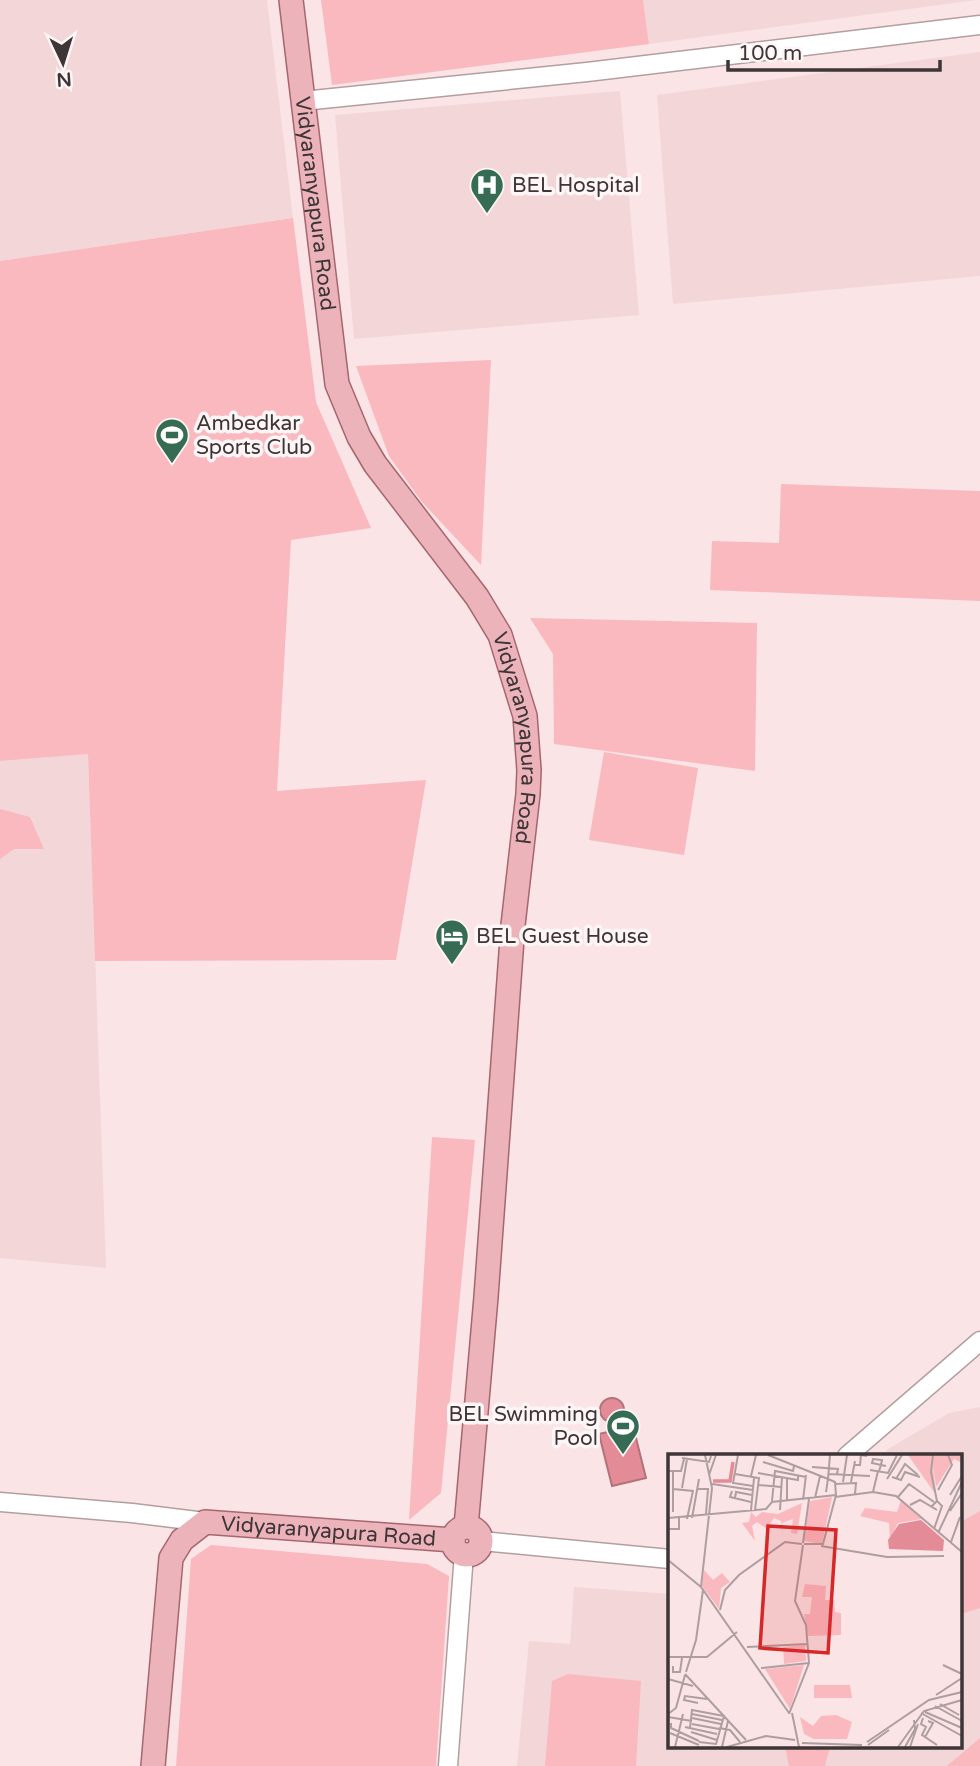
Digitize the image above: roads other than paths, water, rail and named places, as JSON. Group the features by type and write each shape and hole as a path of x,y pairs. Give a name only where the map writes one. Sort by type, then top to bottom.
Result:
{"main road":[{"name":"Vidyaranyapura Road","path":"205,1522 466,1540 513,925 528,793 525,716 500,635 477,597 375,464 359,437 337,384 291,0"},
{"path":"153,1766 171,1558 182,1540 205,1522"}],"street":[{"path":"303,101 587,72 980,25"},
{"path":"849,1454 980,1341"},
{"path":"0,1502 205,1522"},
{"path":"448,1766 466,1540 668,1559"}],"place":[{"name":"BEL Hospital","path":"487,215"},
{"name":"Ambedkar Sports Club","path":"172,465"},
{"name":"BEL Guest House","path":"452,966"},
{"name":"BEL Swimming Pool","path":"623,1456"}]}
